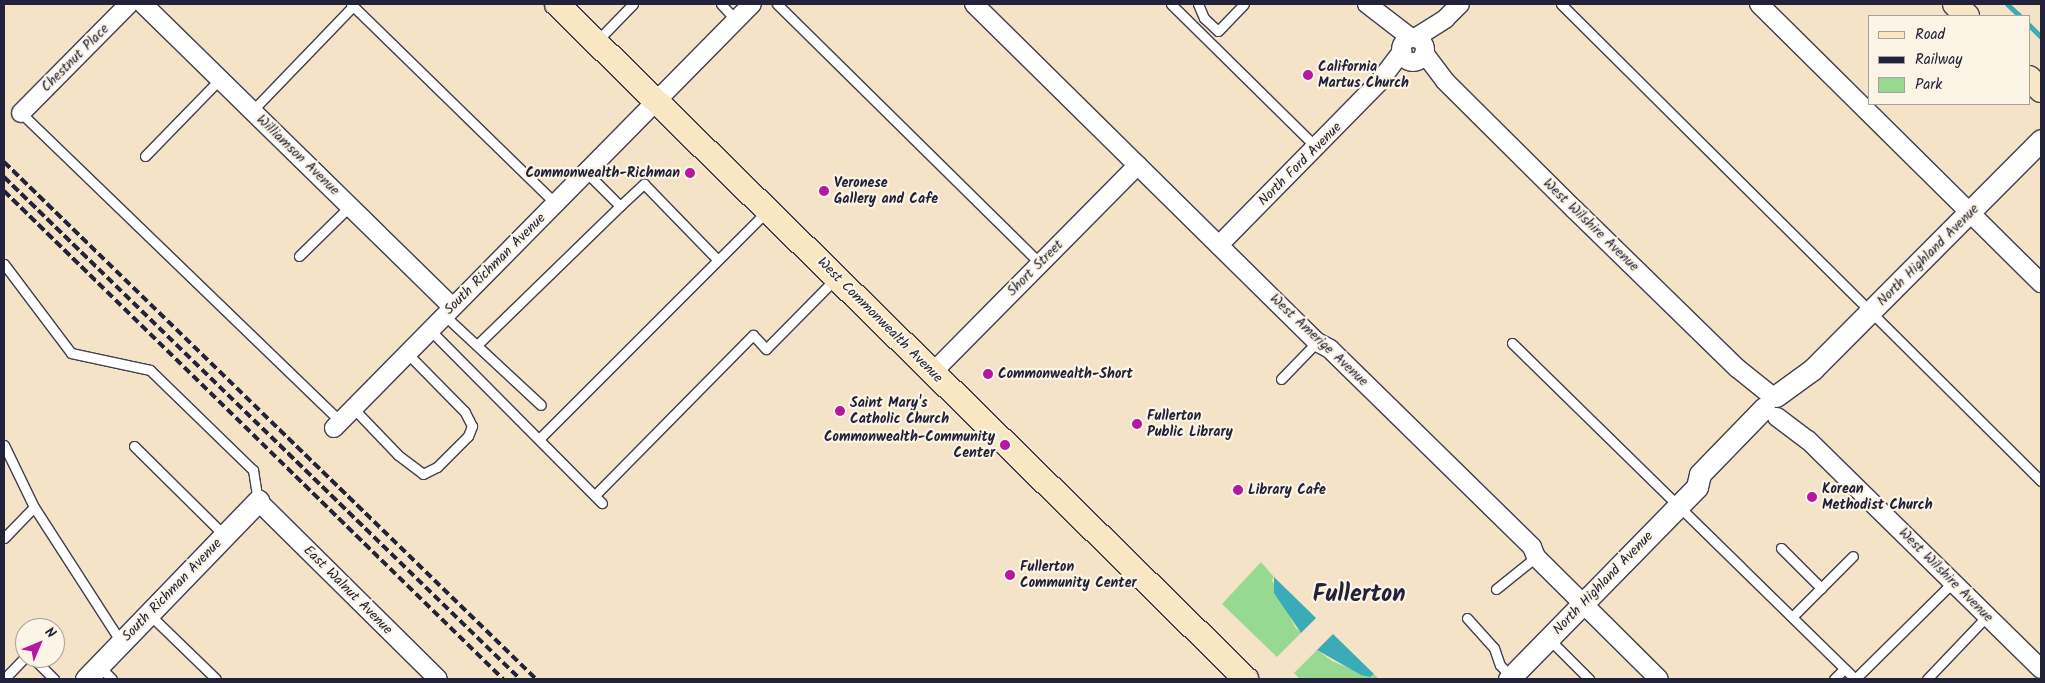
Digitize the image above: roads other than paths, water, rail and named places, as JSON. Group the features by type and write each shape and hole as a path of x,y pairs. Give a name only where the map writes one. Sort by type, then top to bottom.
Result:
{"main road":[{"name":"West Commonwealth Avenue","path":"557,4 1246,679"},
{"path":"1955,4 1966,15"},
{"path":"2030,79 2041,90"}],"street":[{"name":"Chestnut Place","path":"21,113 129,4"},
{"name":"Williamson Avenue","path":"143,4 350,206 448,311"},
{"name":"South Richman Avenue","path":"337,424 752,4"},
{"name":"West Amerige Avenue","path":"974,4 1317,342 1337,355 1532,547 1536,557 1659,679"},
{"name":"North Ford Avenue","path":"1219,245 1379,82 1460,4"},
{"path":"1759,4 2041,283"},
{"name":"West Wilshire Avenue","path":"1371,8 2041,669"},
{"name":"North Highland Avenue","path":"1510,678 1697,487 1710,484 1775,406 2041,140"},
{"name":"Short Street","path":"933,372 1138,165"},
{"name":"South Richman Avenue","path":"99,675 121,643 258,501"},
{"name":"East Walnut Avenue","path":"258,501 438,679"}],"lane":[{"path":"596,42 633,4"},
{"path":"721,4 736,20"},
{"path":"777,4 1040,263"},
{"path":"1171,4 1317,147"},
{"path":"1198,4 1204,18 1218,31 1244,4"},
{"path":"1561,4 2041,482"},
{"path":"252,110 352,5 555,203"},
{"path":"145,156 220,79"},
{"path":"21,113 337,424"},
{"path":"586,172 620,206"},
{"path":"477,345 644,184 717,259"},
{"path":"299,256 350,206"},
{"path":"539,439 768,209"},
{"path":"4,264 71,353 150,370 253,470 258,501"},
{"path":"595,495 753,335 766,349 837,277"},
{"path":"448,311 477,345 541,405"},
{"path":"430,330 602,503"},
{"path":"1281,379 1317,342"},
{"path":"1512,343 1855,679 1952,582"},
{"path":"353,408 398,455 423,474 437,467 468,436 472,426 465,412 407,353"},
{"path":"4,445 34,507 121,643"},
{"path":"134,446 225,536"},
{"path":"4,538 34,507"},
{"path":"1781,548 1821,588"},
{"path":"1792,617 1854,556"},
{"path":"1496,589 1536,557"},
{"path":"149,614 216,679"},
{"path":"1926,679 1987,616"},
{"path":"1467,618 1494,648 1500,665 1510,678"},
{"path":"1548,639 1589,679"},
{"path":"4,679 15,667"},
{"path":"43,668 54,679"},
{"path":"1834,679 1844,669"}],"water":[{"path":"1274,577 1316,618 1301,633 1274,593"},
{"path":"1333,634 1374,674 1370,677 1361,675 1317,650"}],"waterway":[{"path":"2007,4 2019,15"},
{"path":"2030,26 2041,37"}],"railway":[{"path":"4,162 536,679"},
{"path":"4,177 520,679"},
{"path":"4,191 503,679"}],"place":[{"name":"California Martus Church","path":"1308,75"},
{"name":"Commonwealth-Richman","path":"690,173"},
{"name":"Veronese Gallery and Cafe","path":"824,191"},
{"name":"Commonwealth-Short","path":"988,374"},
{"name":"Saint Mary's Catholic Church","path":"840,411"},
{"name":"Fullerton Public Library","path":"1137,424"},
{"name":"Commonwealth-Community Center","path":"1005,445"},
{"name":"Library Cafe","path":"1238,490"},
{"name":"Korean Methodist Church","path":"1812,497"},
{"name":"Fullerton Community Center","path":"1010,575"}],"district":[{"name":"Fullerton","path":"1359,595"}]}
